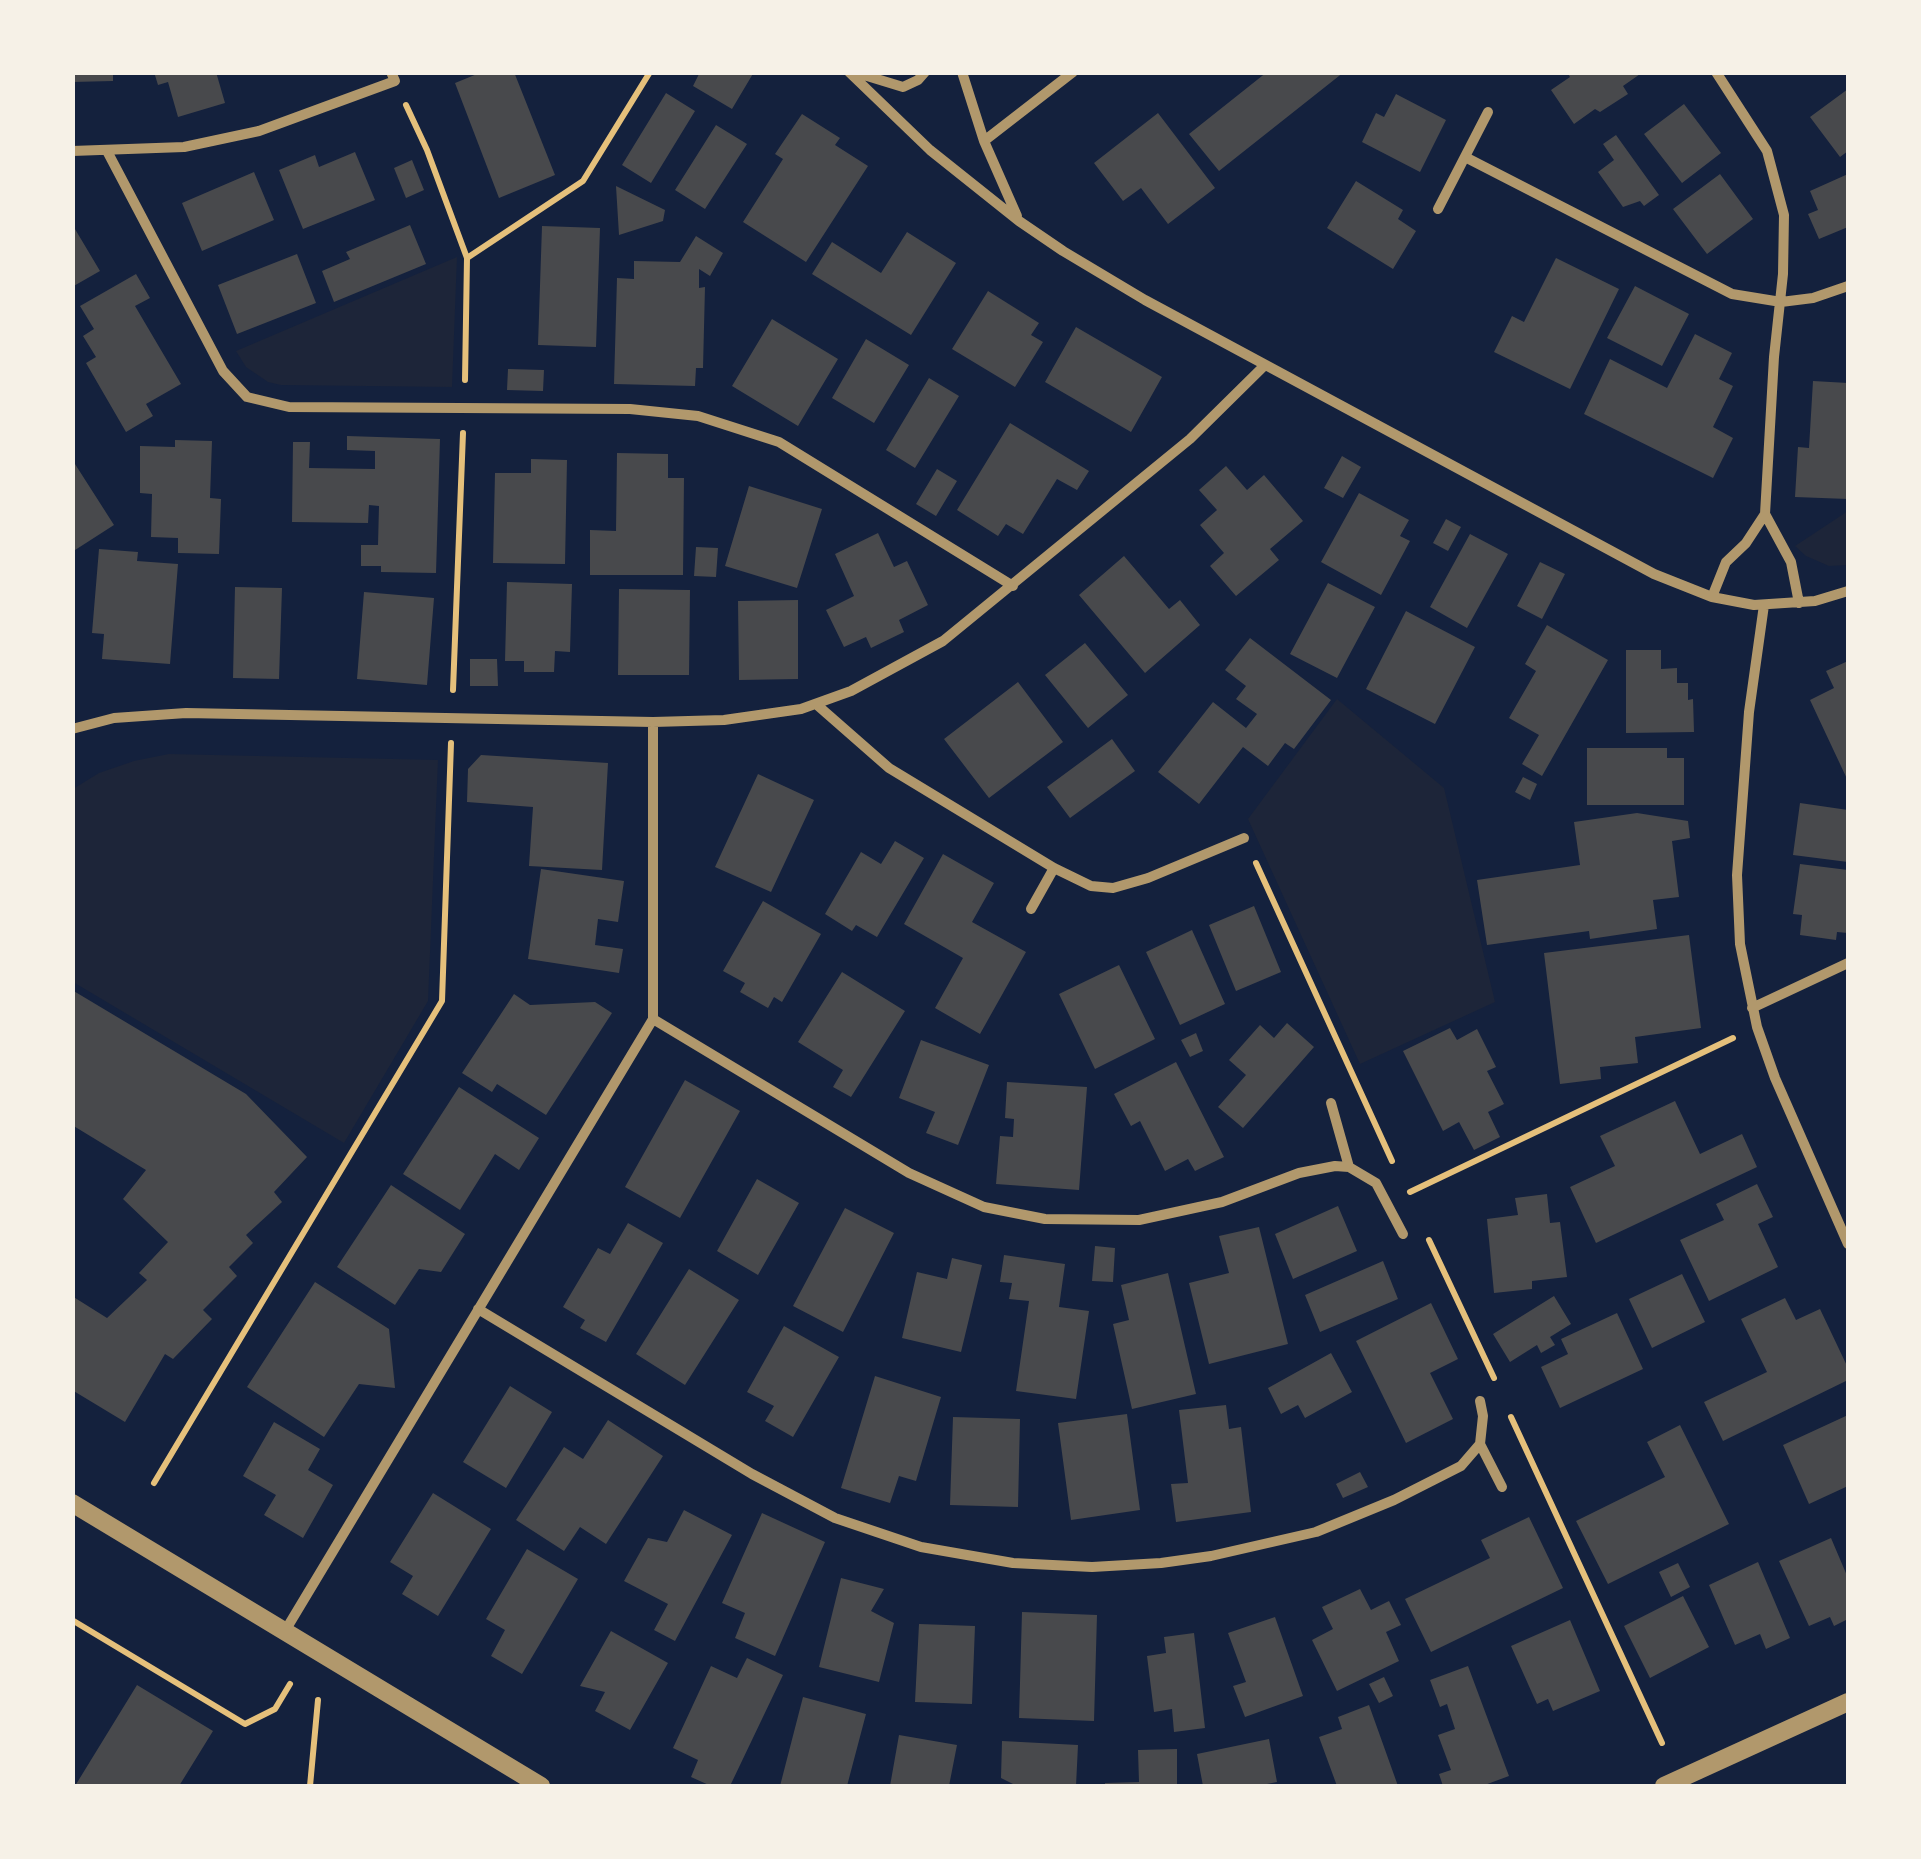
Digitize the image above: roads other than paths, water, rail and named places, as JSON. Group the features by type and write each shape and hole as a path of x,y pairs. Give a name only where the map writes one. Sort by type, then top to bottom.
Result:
{"street":[{"path":"852,72 903,86 925,72"},
{"path":"852,72 930,150 1020,221 1116,284 1654,574 1712,597 1764,605 1799,603 1848,591"},
{"path":"962,72 984,141 1020,221"},
{"path":"984,141 1073,72"},
{"path":"1712,597 1726,562 1753,534 1765,514 1784,214 1774,170 1754,126 1716,72"},
{"path":"72,151 184,147 220,141 314,113 393,77"},
{"path":"1438,209 1488,112"},
{"path":"107,151 223,371 247,398 288,407 662,410 722,422 780,442 1013,586"},
{"path":"1465,157 1715,288 1781,302 1813,298 1848,286"},
{"path":"72,729 114,718 186,713 724,720 816,704 919,657 1013,586 1190,439 1266,365"},
{"path":"1765,514 1791,562 1799,603"},
{"path":"1764,605 1749,712 1736,876 1740,944 1756,1027 1848,1244"},
{"path":"816,704 889,768 1054,868 1091,886 1113,888 1148,878 1244,838"},
{"path":"285,1631 654,1019 652,722"},
{"path":"1031,908 1054,868"},
{"path":"1752,1008 1848,962"},
{"path":"654,1019 921,1180 956,1197 1009,1213 1076,1221 1139,1220 1222,1202 1299,1172 1335,1166 1348,1167 1376,1182 1403,1234"},
{"path":"1331,1103 1348,1167"},
{"path":"478,1309 822,1512 908,1543 991,1560 1130,1566 1211,1556 1288,1540 1354,1518 1440,1479 1473,1456 1480,1444 1484,1416 1480,1402"},
{"path":"1480,1444 1502,1487"},
{"path":"72,1503 541,1786"},
{"path":"1664,1786 1848,1702"}]}
